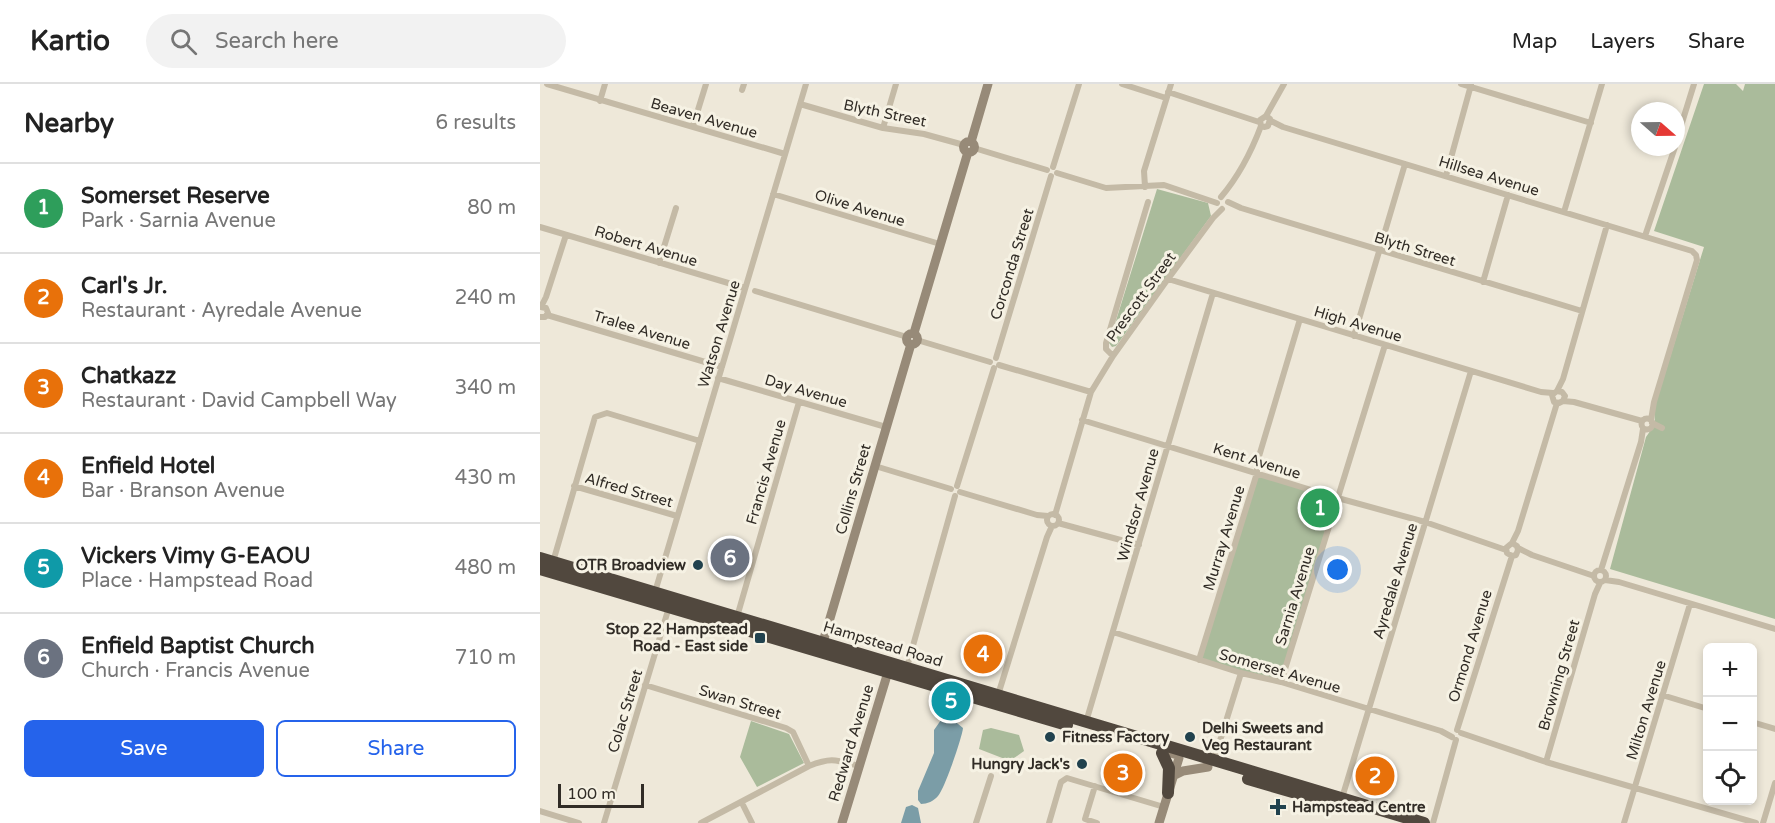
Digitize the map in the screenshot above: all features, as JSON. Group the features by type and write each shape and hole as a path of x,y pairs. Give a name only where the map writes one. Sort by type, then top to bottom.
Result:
{"highway":[{"name":"Hampstead Road","path":"540,558 547,567 1162,749 1179,758 1211,765"},
{"name":"Hampstead Road","path":"997,700 1086,723 1211,765 1424,823"},
{"path":"1162,749 1169,768 1168,793"},
{"name":"Hampstead Road","path":"1341,802 1396,823"}],"street":[{"name":"Beaven Avenue","path":"547,84 785,154"},
{"path":"600,101 605,84"},
{"path":"693,126 706,84"},
{"name":"Watson Avenue","path":"653,597 806,84"},
{"path":"883,128 896,84"},
{"name":"Collins Street","path":"822,647 988,84"},
{"name":"Corconda Street","path":"906,672 956,491 1079,84"},
{"name":"Hillsea Avenue","path":"1122,84 1283,127 1688,249"},
{"path":"1145,187 1144,171 1171,84"},
{"name":"Prescott Street","path":"997,700 1091,392 1113,356 1213,218 1284,84"},
{"path":"1461,84 1591,123"},
{"path":"1564,212 1602,84"},
{"path":"1685,115 1696,84"},
{"path":"1446,176 1472,86"},
{"name":"Blyth Street","path":"800,104 883,128 924,134 1106,188 1164,185 1582,311"},
{"path":"1646,236 1672,156"},
{"path":"1354,336 1405,164"},
{"name":"Olive Avenue","path":"773,194 940,244"},
{"path":"1483,282 1508,195"},
{"path":"1113,356 1106,349 1106,343 1148,202"},
{"path":"660,263 676,208"},
{"name":"Ormond Avenue","path":"1432,823 1607,225"},
{"name":"Robert Avenue","path":"540,227 745,288"},
{"path":"543,313 566,235"},
{"name":"Browning Street","path":"1546,762 1696,260 1696,255 1688,249"},
{"name":"High Avenue","path":"1168,279 1647,424"},
{"path":"755,291 1091,392"},
{"name":"Windsor Avenue","path":"1086,723 1213,293"},
{"name":"Tralee Avenue","path":"543,313 722,367"},
{"name":"Murray Avenue","path":"1199,660 1257,473 1257,463 1300,319"},
{"name":"Sarnia Avenue","path":"1281,682 1385,345"},
{"name":"Ayredale Avenue","path":"1341,802 1471,371"},
{"name":"Day Avenue","path":"718,378 886,427"},
{"name":"Francis Avenue","path":"735,622 799,402"},
{"path":"547,567 595,417 607,413 700,441"},
{"name":"Kent Avenue","path":"1082,420 1775,629"},
{"path":"875,466 1138,545"},
{"name":"Alfred Street","path":"574,486 677,516"},
{"name":"Colac Street","path":"604,823 671,602"},
{"name":"Milton Avenue","path":"1624,823 1690,604"},
{"name":"Somerset Avenue","path":"1113,632 1241,673 1281,682 1368,710 1756,823"},
{"name":"Redward Avenue","path":"842,823 889,667"},
{"path":"1173,776 1182,771 1211,765 1241,673"},
{"name":"Swan Street","path":"645,685 786,728 793,732 809,766"},
{"path":"1662,695 1703,708"},
{"path":"1757,724 1775,729"},
{"path":"1159,823 1179,758"},
{"path":"701,823 809,766 834,759 859,766"},
{"path":"976,823 991,776"},
{"path":"1048,823 1061,782 1071,778 1164,807"},
{"path":"1763,823 1775,783"},
{"path":"1095,786 1085,819 1097,823"},
{"path":"742,803 752,823"},
{"path":"540,811 579,823"}],"green space":[{"path":"1704,84 1736,84 1743,91 1745,84 1775,84 1775,619 1610,569 1646,437 1655,424 1654,409 1704,247 1654,231 1680,156 1685,156 1685,140"},
{"path":"1157,189 1208,203 1211,216 1116,346 1112,347 1109,343"},
{"path":"1257,473 1338,498 1281,682 1199,660"},
{"path":"751,721 789,734 804,763 757,787 740,757"},
{"path":"991,728 1019,735 1024,751 1010,761 979,749 983,730"}],"water":[{"path":"952,719 963,728 960,742 938,796 930,802 921,804 918,800 918,791 934,753 934,730 941,720"},
{"path":"912,805 918,808 921,823 901,823 906,807"}],"place":[{"name":"Somerset Reserve","path":"1320,508"},
{"name":"Enfield Baptist Church","path":"730,558"},
{"name":"OTR Broadview","path":"698,565"},
{"name":"Stop 22 Hampstead Road - East side","path":"760,638"},
{"name":"Enfield Hotel","path":"983,654"},
{"name":"Vickers Vimy G-EAOU","path":"951,701"},
{"name":"Fitness Factory","path":"1050,737"},
{"name":"Delhi Sweets and Veg Restaurant","path":"1190,737"},
{"name":"Hungry Jack's","path":"1082,764"},
{"name":"Chatkazz","path":"1123,773"},
{"name":"Carl's Jr.","path":"1375,776"},
{"name":"Hampstead Centre","path":"1278,807"}]}
